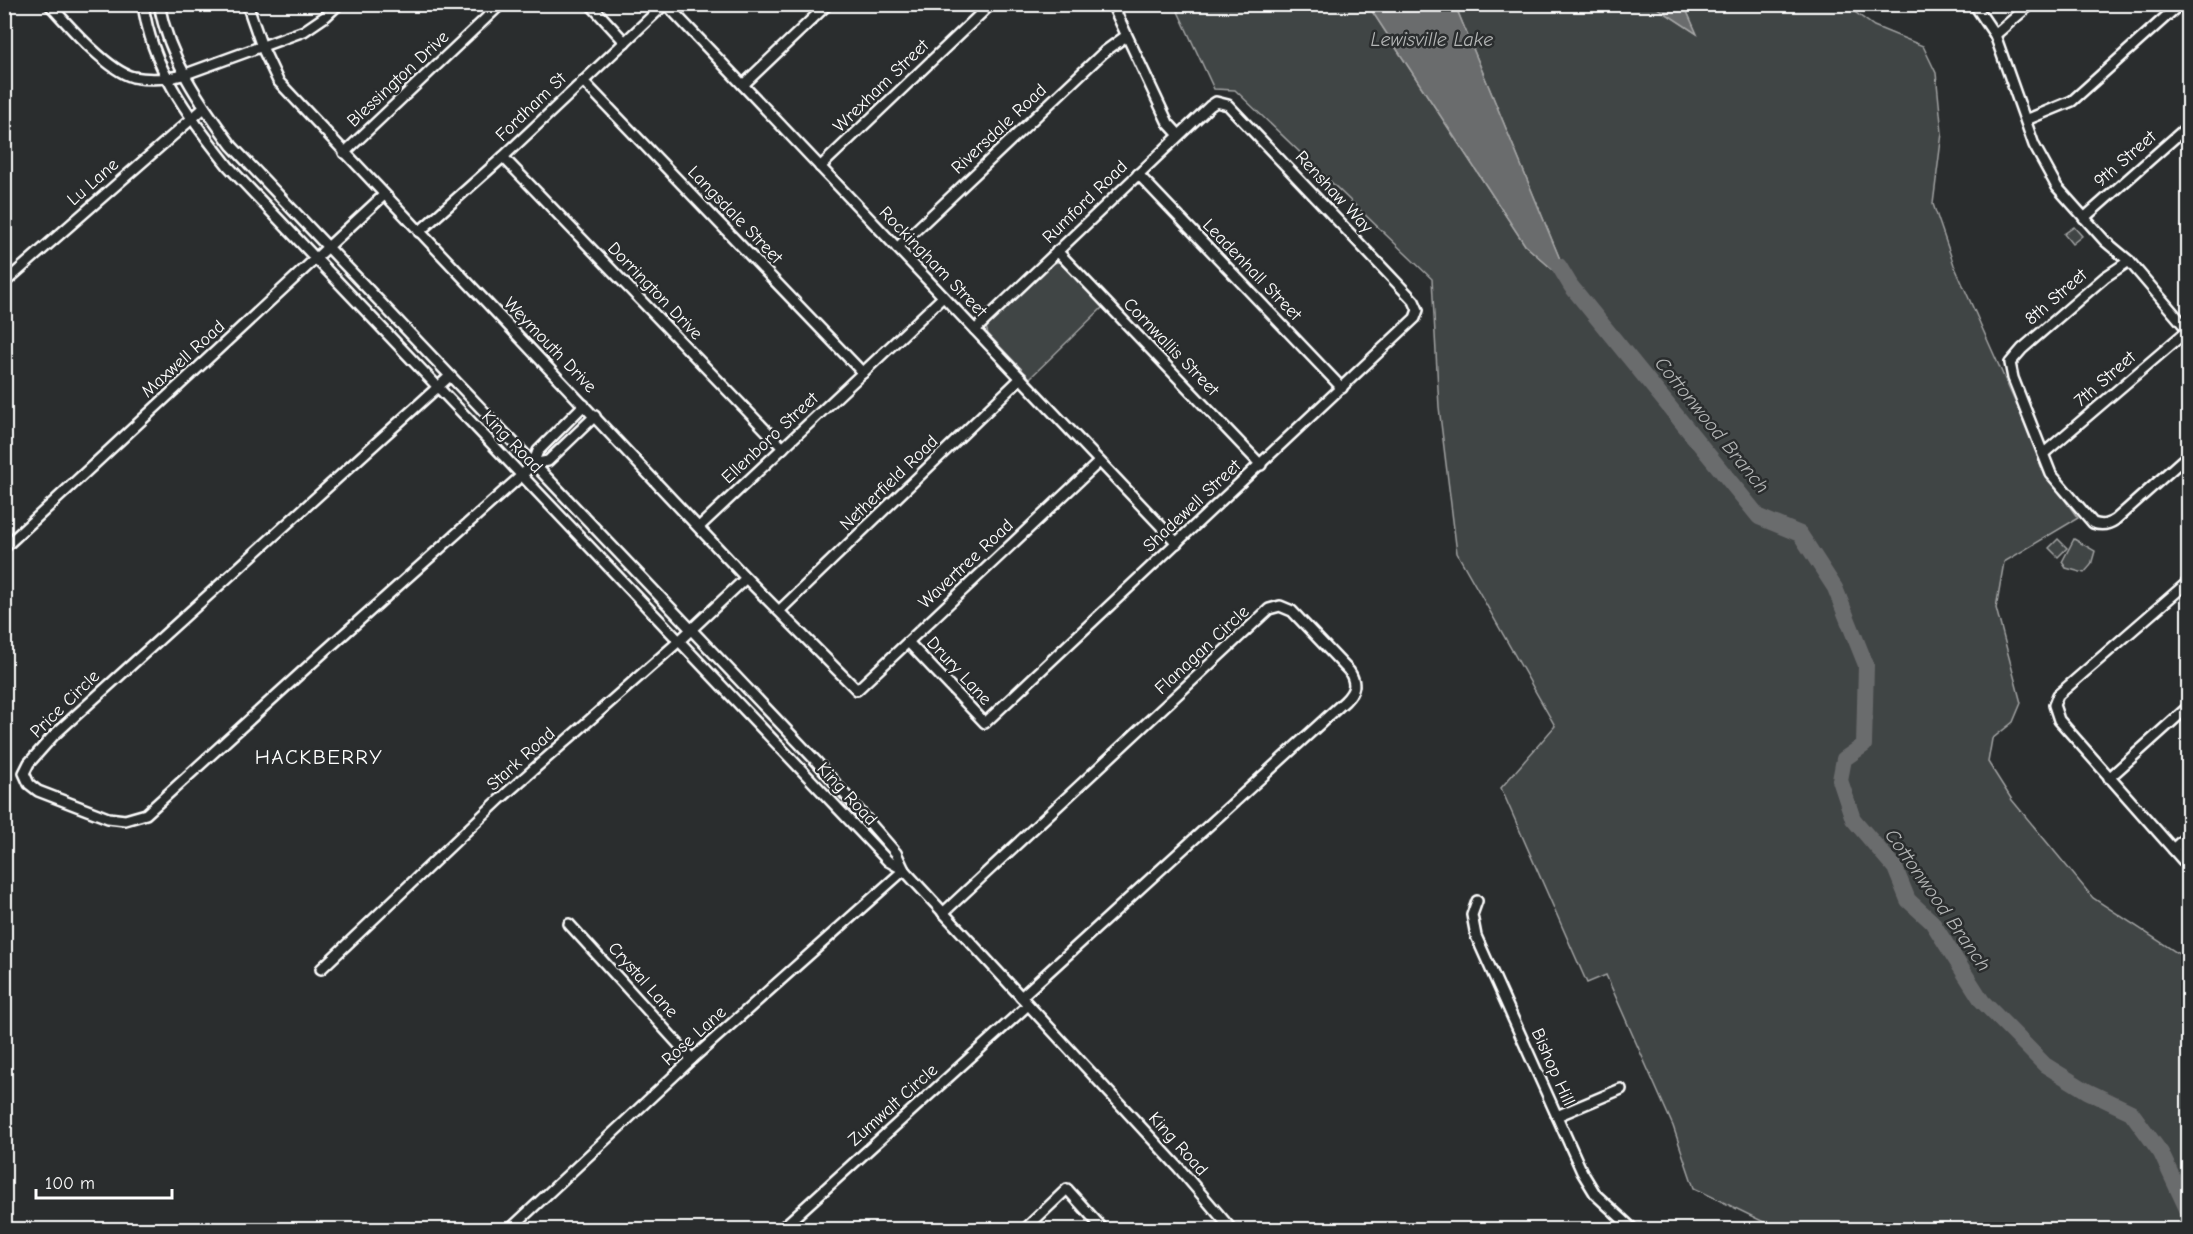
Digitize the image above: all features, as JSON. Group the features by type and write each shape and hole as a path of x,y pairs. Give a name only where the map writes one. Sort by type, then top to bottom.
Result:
{"street":[{"path":"49,4 88,45 118,70 131,77 166,79 183,75 304,31 339,4"},
{"name":"King Road","path":"143,4 151,38 166,79 190,118 228,166 888,861 904,870 1178,1167 1232,1230"},
{"name":"King Road","path":"159,4 165,31 183,75 232,146 816,761 896,853 904,870"},
{"name":"Weymouth Drive","path":"246,4 261,47 278,81 747,578 856,690"},
{"name":"Blessington Drive","path":"344,153 501,4"},
{"path":"590,4 625,42"},
{"name":"Fordham St","path":"419,232 503,157 666,4"},
{"name":"Rockingham Street","path":"666,4 1177,543"},
{"path":"743,85 828,4"},
{"name":"Wrexham Street","path":"820,167 991,4"},
{"path":"1112,4 1168,123 1179,135"},
{"path":"1974,4 1995,36 2034,145 2057,187 2105,241 2128,261 2188,330"},
{"path":"1995,36 2031,4"},
{"path":"2026,120 2072,101 2180,4"},
{"name":"Riversdale Road","path":"897,248 1104,52 1126,36"},
{"name":"Langsdale Street","path":"583,81 863,373"},
{"name":"Rumford Road","path":"975,330 1210,106 1216,102 1220,103"},
{"name":"Renshaw Way","path":"1220,103 1228,105 1414,301 1418,310"},
{"name":"Lu Lane","path":"4,283 204,108"},
{"name":"9th Street","path":"2084,218 2188,126"},
{"name":"Dorrington Drive","path":"503,157 783,448"},
{"name":"Leadenhall Street","path":"1138,174 1342,388"},
{"name":"Maxwell Road","path":"4,548 384,195"},
{"name":"Cornwallis Street","path":"1057,251 1261,465"},
{"name":"8th Street","path":"2043,454 2013,378 2010,363 2062,313 2128,261"},
{"name":"Ellenboro Street","path":"699,527 943,297"},
{"name":"Shadewell Street","path":"985,723 1342,388 1415,318 1418,310"},
{"name":"7th Street","path":"2043,454 2188,330"},
{"name":"Price Circle","path":"450,376 53,736 29,763 24,773 29,784 38,791 108,818 125,820 146,814 521,476"},
{"name":"Netherfield Road","path":"779,611 1021,378"},
{"path":"521,476 533,464 538,451 584,405"},
{"path":"533,464 548,461 595,416"},
{"path":"2043,454 2051,474 2093,523 2100,525 2115,520 2188,455"},
{"name":"Wavertree Road","path":"856,690 1099,462"},
{"path":"568,526 582,515"},
{"name":"Stark Road","path":"321,969 499,800 747,578"},
{"path":"2188,582 2058,695 2054,705 2059,720 2188,866"},
{"name":"Flanagan Circle","path":"944,913 1269,609 1280,606 1292,611 1349,671 1355,684 1353,691 1345,701 1021,997"},
{"name":"Drury Lane","path":"908,642 985,723"},
{"path":"2109,778 2188,707"},
{"path":"756,723 768,711"},
{"path":"2173,849 2188,835"},
{"name":"Rose Lane","path":"509,1230 692,1059 904,870"},
{"name":"Bishop Hill","path":"1477,902 1472,915 1476,936 1582,1172 1596,1195 1634,1230"},
{"name":"Crystal Lane","path":"569,924 692,1059"},
{"name":"Zumwalt Circle","path":"780,1230 1028,1005"},
{"path":"1557,1116 1621,1089"},
{"path":"1024,1230 1067,1189 1104,1230"}],"shaded area":[{"path":"1175,5 1368,5 1525,245 1570,284 1455,5 1653,5 1696,33 1684,5 1845,5 1874,26 1923,46 1936,73 1942,133 1933,204 1954,265 2037,451 2056,488 2078,518 2004,562 1996,608 2021,703 2013,722 1992,739 1988,762 2012,800 2093,898 2182,956 2188,963 2188,1229 1778,1229 1694,1188 1673,1126 1606,975 1587,983 1501,788 1555,726 1457,553 1439,407 1432,279 1235,90 1214,89"},
{"path":"2074,227 2082,236 2072,244 2064,234"},
{"path":"1059,262 1103,307 1030,378 988,334 986,327 1053,263"},
{"path":"2058,539 2067,548 2058,557 2049,548"},
{"path":"2074,539 2095,551 2091,565 2084,573 2066,568 2062,562"}],"water":[{"name":"Lewisville Lake","path":"1368,5 1455,5 1571,286 1525,245"},
{"path":"1653,5 1684,5 1697,34"}],"waterway":[{"name":"Cottonwood Branch","path":"1559,266 1571,286 1759,517 1800,534 1835,588 1866,665 1864,745 1844,759 1840,780 1853,819 1895,868 1908,900 1932,922 1982,1001 2045,1065 2087,1091 2131,1112 2161,1153 2188,1211"}],"district":[{"name":"HACKBERRY","path":"319,757"}]}
